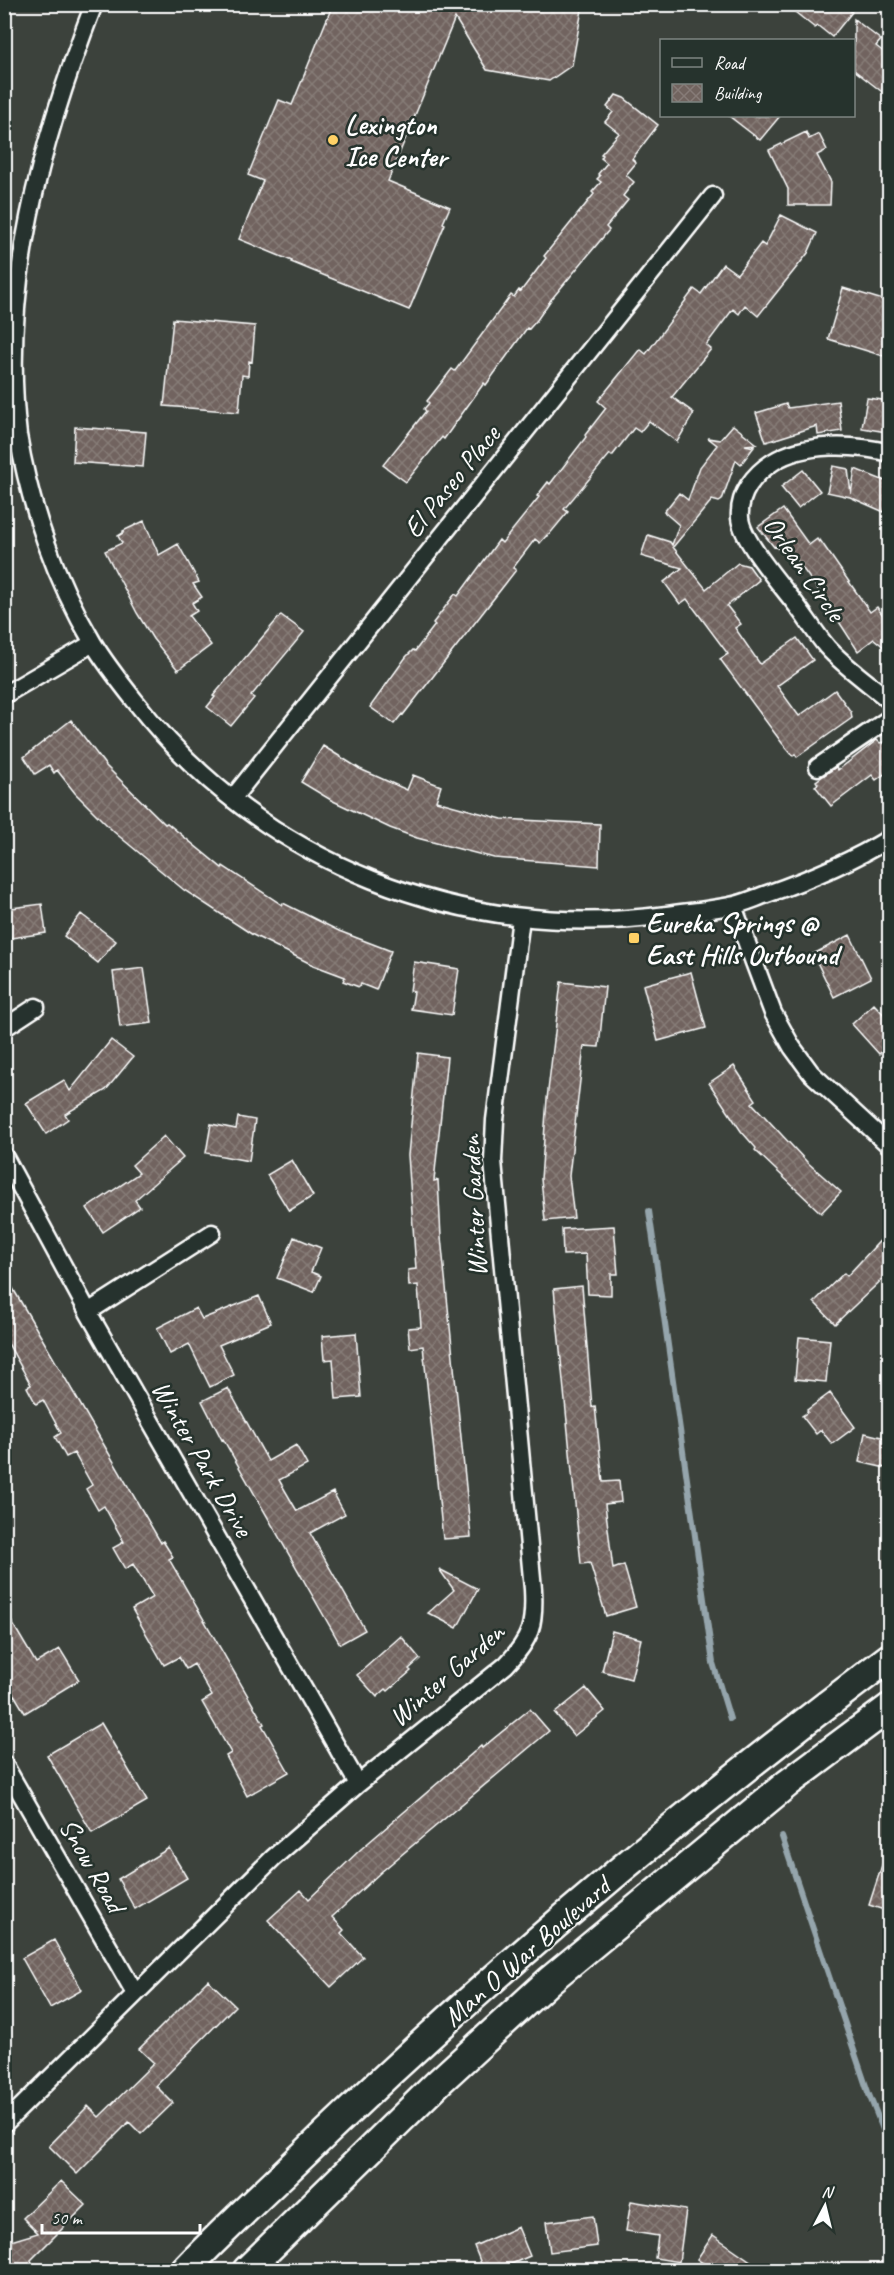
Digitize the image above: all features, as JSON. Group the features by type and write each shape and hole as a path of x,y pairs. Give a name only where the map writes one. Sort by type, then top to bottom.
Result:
{"main road":[{"name":"Man O War Boulevard","path":"185,2271 420,2043 567,1914 734,1776 890,1658"},
{"name":"Man O War Boulevard","path":"247,2271 439,2082 550,1980 788,1783 890,1707"}],"street":[{"path":"94,4 56,107 38,165 8,304 17,432 24,467 48,546 63,583 93,643 124,687 188,762 232,799 308,849 364,877 435,902 521,918 585,922 632,920 733,906 825,873 890,838"},
{"name":"El Paseo Place","path":"232,799 713,196"},
{"name":"Orlean Circle","path":"890,453 864,447 838,446 814,449 780,458 767,466 747,487 741,501 740,518 749,541 828,647 890,700"},
{"path":"4,695 93,643"},
{"path":"818,768 890,718"},
{"path":"733,906 773,1013 792,1047 811,1073 890,1146"},
{"name":"Winter Garden","path":"4,2124 273,1858 358,1784 506,1665 521,1649 531,1631 534,1612 533,1589 494,1161 495,1120 521,918"},
{"path":"4,1028 36,1007"},
{"name":"Winter Park Drive","path":"4,1156 88,1312 358,1784"},
{"path":"88,1312 212,1233"},
{"name":"Snow Road","path":"4,1764 135,1993"}],"building":[{"name":"Lexington Ice Center","path":"333,4 583,4 572,65 549,81 487,70 455,18 388,181 450,207 409,310 239,239 263,181 248,175 279,100 292,105"},
{"path":"785,4 843,4 852,12 832,37 817,25 815,28"},
{"path":"854,19 881,40 876,46 890,57 890,98 855,71"},
{"path":"616,95 624,98 658,125 632,159 636,163 626,175 634,182 623,196 628,200 606,227 609,230 537,320 529,329 527,328 444,439 442,437 406,482 383,465 426,411 424,409 429,403 427,401 452,369 455,371 511,295 514,297 519,290 521,291 546,258 544,256 594,194 592,192 601,182 597,179 600,176 598,174 607,163 601,158 603,155 601,154 619,133 605,122 613,112 607,107"},
{"path":"730,117 779,117 760,140"},
{"path":"806,132 809,139 819,134 827,150 817,155 831,182 830,205 788,205 788,189 769,150"},
{"path":"781,215 817,233 808,253 758,316 745,305 739,314 733,309 706,345 711,349 672,397 694,413 677,442 649,421 640,432 634,428 564,509 568,512 548,536 540,543 535,539 513,568 516,570 403,715 394,724 370,707 406,657 413,650 415,651 435,625 433,623 455,594 458,596 499,540 502,543 539,497 537,496 548,482 550,484 586,437 585,435 606,408 598,401 640,349 646,354 694,289 701,294 723,264 737,274 761,243 765,246"},
{"path":"843,288 890,302 890,358 828,339"},
{"path":"173,319 255,326 252,362 249,361 248,376 242,375 239,412 164,406"},
{"path":"867,398 890,401 890,430 887,429 887,432 862,428"},
{"path":"838,401 842,431 818,435 817,426 766,442 756,413 786,404 788,408"},
{"path":"733,425 757,444 745,445 754,447 741,464 736,460 722,500 719,502 712,500 673,547 706,589 738,563 749,566 759,580 727,606 741,624 735,628 760,664 797,638 813,660 777,686 799,716 835,690 851,712 852,718 797,757 795,754 793,756 782,743 720,659 728,654 687,599 680,604 664,582 682,568 641,556 648,535 670,542 672,545 679,525 664,512 679,493 688,500 700,467 717,445 708,438 720,440"},
{"path":"75,427 146,432 143,467 73,462"},
{"path":"833,466 848,469 851,494 855,469 890,483 890,500 884,512 850,497 827,492"},
{"path":"803,470 820,491 798,508 781,487"},
{"path":"783,509 809,545 817,539 819,542 820,540 870,612 877,607 890,625 890,652 874,639 858,651 785,544 778,549 774,547 758,527"},
{"path":"144,521 159,555 178,544 199,582 193,584 202,597 192,603 197,611 189,616 211,645 178,670 153,639 137,613 105,551 122,543 118,536 123,531"},
{"path":"281,615 304,632 251,696 254,698 231,726 207,707 215,697 213,696"},
{"path":"71,720 106,766 165,824 167,823 222,868 223,866 282,905 283,903 339,931 391,951 376,990 361,984 359,987 343,981 345,977 313,965 253,935 184,890 114,832 75,793 57,770 54,773 49,765 35,774 24,757"},
{"path":"877,740 880,743 883,742 890,751 890,770 876,780 872,775 831,806 815,786 818,784 816,781 836,767 838,770"},
{"path":"323,746 360,769 407,790 413,775 441,786 436,801 502,819 600,824 599,866 494,858 417,838 390,828 331,800 301,782"},
{"path":"42,904 46,933 4,939 4,909"},
{"path":"81,914 116,941 98,963 64,936"},
{"path":"850,935 871,978 834,997 813,954"},
{"path":"414,962 459,969 452,1015 411,1009 414,992 410,991"},
{"path":"144,968 152,1023 120,1027 113,972"},
{"path":"691,972 706,1028 658,1041 643,985"},
{"path":"561,982 605,987 599,1047 584,1046 569,1176 574,1218 545,1221 541,1179 547,1099"},
{"path":"874,1004 890,1021 890,1045 879,1054 852,1024"},
{"path":"111,1040 133,1057 106,1090 65,1114 68,1119 46,1134 26,1103 64,1080 70,1091"},
{"path":"418,1053 447,1057 434,1181 438,1180 441,1237 471,1537 443,1539 423,1346 410,1348 408,1328 421,1327 418,1285 409,1286 408,1270 416,1269 408,1155"},
{"path":"734,1066 756,1100 752,1103 807,1162 841,1192 821,1213 755,1150 756,1148 741,1131 709,1083"},
{"path":"238,1117 255,1120 249,1161 206,1153 211,1124 236,1129"},
{"path":"164,1136 183,1158 135,1200 140,1207 103,1232 87,1208 139,1173 132,1165"},
{"path":"292,1160 313,1196 289,1211 267,1175"},
{"path":"614,1226 618,1274 611,1274 611,1295 588,1294 586,1254 563,1255 562,1229"},
{"path":"890,1230 890,1272 835,1324 814,1302 844,1273 847,1276"},
{"path":"294,1237 321,1248 311,1272 321,1276 314,1292 277,1278"},
{"path":"4,1273 161,1543 163,1541 173,1557 169,1559 289,1772 247,1796 226,1756 231,1753 202,1702 212,1696 194,1664 186,1669 179,1657 164,1665 132,1609 153,1597 133,1564 125,1569 113,1548 124,1542 104,1506 98,1510 86,1489 92,1485 74,1453 66,1457 55,1437 61,1433 43,1400 36,1404 27,1387 31,1385 4,1336"},
{"path":"582,1286 592,1407 595,1406 603,1482 619,1481 621,1502 605,1504 613,1569 624,1565 636,1607 606,1616 590,1563 581,1564 554,1289"},
{"path":"259,1296 271,1323 219,1345 234,1375 210,1387 189,1344 170,1354 157,1328 196,1308 202,1319"},
{"path":"356,1333 361,1397 336,1399 333,1359 324,1360 322,1336"},
{"path":"799,1337 830,1340 826,1382 795,1379"},
{"path":"228,1388 268,1461 296,1445 307,1465 279,1480 297,1511 333,1492 345,1514 310,1533 365,1630 340,1644 222,1440 202,1401"},
{"path":"830,1393 855,1427 832,1444 821,1430 816,1434 802,1416"},
{"path":"865,1433 890,1439 890,1469 859,1462"},
{"path":"439,1569 478,1589 457,1628 428,1613 454,1590"},
{"path":"4,1609 36,1663 60,1649 79,1680 25,1713 4,1678"},
{"path":"612,1631 641,1639 631,1679 602,1671"},
{"path":"401,1636 420,1659 409,1669 411,1671 388,1691 386,1689 377,1697 357,1675"},
{"path":"586,1688 605,1711 574,1736 555,1713"},
{"path":"530,1709 549,1731 381,1872 332,1917 344,1930 341,1933 363,1957 331,1987 268,1920 301,1890 309,1899 361,1849 481,1746 482,1748"},
{"path":"101,1723 147,1801 92,1833 47,1755"},
{"path":"169,1848 187,1878 135,1909 118,1879"},
{"path":"886,1853 890,1853 890,1912 869,1905"},
{"path":"54,1940 82,1990 50,2008 22,1958"},
{"path":"208,1980 235,2006 156,2086 173,2103 141,2134 129,2122 77,2174 49,2146 88,2106 99,2117 154,2063 139,2049"},
{"path":"61,2181 86,2205 31,2260 35,2271 4,2271 4,2243 38,2233 23,2218"},
{"path":"631,2201 686,2210 679,2262 655,2258 658,2236 626,2231"},
{"path":"593,2216 597,2246 550,2252 546,2222"},
{"path":"518,2227 530,2256 495,2271 484,2271 474,2246"},
{"path":"713,2235 765,2271 714,2271 697,2259"}],"waterway":[{"path":"649,1211 713,1663 730,1719"},
{"path":"782,1837 868,2092 890,2147"}],"place":[{"name":"Lexington Ice Center","path":"333,140"},
{"name":"Eureka Springs @ East Hills Outbound","path":"634,938"}]}
